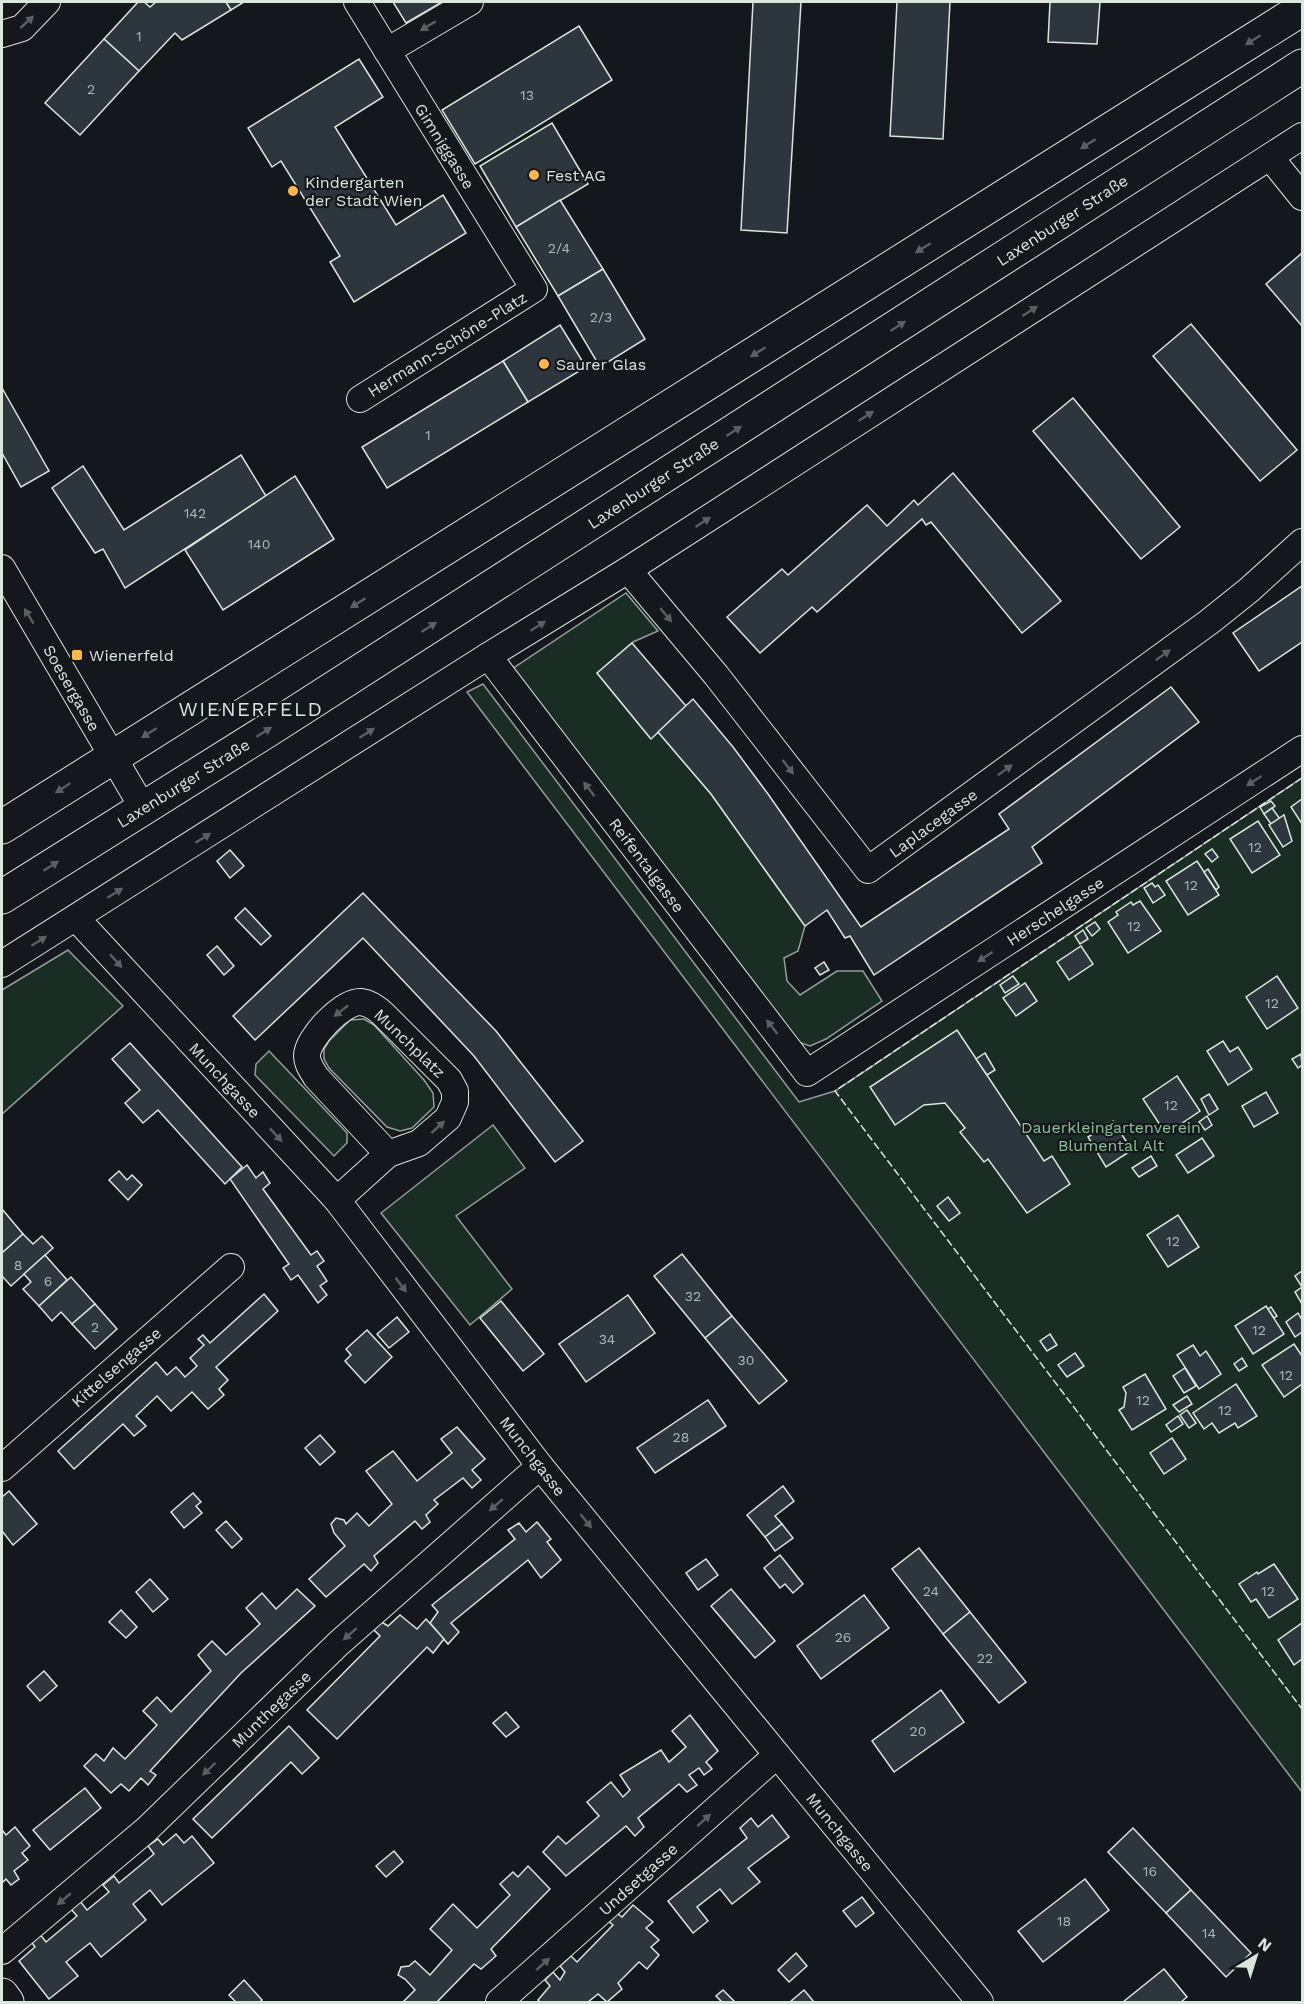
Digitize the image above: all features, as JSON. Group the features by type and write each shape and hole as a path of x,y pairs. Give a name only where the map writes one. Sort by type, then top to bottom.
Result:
{"main road":[{"path":"2,827 1302,9"},
{"name":"Laxenburger Straße","path":"2,897 292,715 1302,66"},
{"path":"2,1995 7,2002"}],"street":[{"path":"2,34 22,28 47,2"},
{"name":"Gimniggasse","path":"357,2 534,289"},
{"path":"387,51 470,2"},
{"path":"2,964 628,570 1302,136"},
{"path":"1270,157 1302,197"},
{"name":"Hermann-Schöne-Platz","path":"360,399 534,289"},
{"name":"Laplacegasse","path":"628,570 716,675 868,870 1209,622 1250,590 1302,542"},
{"name":"Soesergasse","path":"2,568 143,808"},
{"name":"Reifentalgasse","path":"488,656 807,1073"},
{"name":"Herschelgasse","path":"807,1073 1302,749"},
{"name":"Munchgasse","path":"76,918 337,1200 540,1466 980,2002"},
{"name":"Munchplatz","path":"337,1200 388,1154 419,1143 448,1118 455,1102 455,1091 449,1080 381,1012 362,1002 350,1004 314,1037 308,1047 306,1057 316,1077 388,1154"},
{"name":"Kittelsengasse","path":"2,1468 231,1267"},
{"name":"Munthegasse","path":"2,1951 146,1830 339,1643 540,1466"},
{"name":"Undsetgasse","path":"499,2002 777,1755"}],"green space":[{"path":"626,593 658,631 633,642 597,673 650,738 658,732 711,794 805,926 798,951 784,958 787,981 800,995 837,971 863,971 882,1001 826,1039 810,1046 798,1042 512,669"},
{"name":"Dauerkleingartenverein Blumental Alt","path":"483,684 799,1102 835,1091 1302,778 1302,1792 467,692"},
{"path":"68,950 123,1006 2,1114 2,990"},
{"path":"364,1019 374,1025 433,1093 434,1107 412,1128 400,1131 387,1127 329,1068 324,1059 324,1049 329,1041 350,1020"},
{"path":"269,1051 347,1133 347,1143 334,1156 255,1075 256,1064"},
{"path":"493,1125 525,1168 456,1216 512,1289 470,1325 381,1213"}],"building":[{"path":"138,2 144,2 150,7 156,2 226,2 231,10 182,40 175,33 139,71 104,39"},
{"path":"226,2 244,2 231,10"},
{"path":"393,2 442,2 406,23"},
{"path":"753,2 801,2 787,233 741,230"},
{"path":"897,2 950,2 943,139 890,136"},
{"path":"1050,2 1100,2 1097,44 1048,42"},
{"path":"579,26 612,80 475,164 442,110"},
{"path":"104,39 139,71 80,135 45,103"},
{"path":"359,59 383,97 335,127 396,225 443,195 466,233 354,302 330,262 340,256 281,161 272,167 248,128"},
{"name":"Fest AG","path":"552,123 588,184 516,227 480,166"},
{"path":"560,200 603,269 558,296 516,227"},
{"path":"1302,253 1302,326 1266,284"},
{"path":"603,269 645,339 600,367 558,296"},
{"path":"1191,324 1297,450 1260,481 1153,356"},
{"name":"Saurer Glas","path":"560,325 586,367 528,402 503,361"},
{"path":"503,361 528,402 387,488 362,447"},
{"path":"2,388 49,471 21,487 2,453"},
{"path":"1073,398 1180,527 1141,559 1033,431"},
{"path":"241,455 266,496 125,588 103,549 95,553 52,488 83,466 124,530"},
{"path":"953,473 1061,601 1022,633 931,522 926,525 922,519 817,612 812,607 760,653 727,617 782,569 788,575 867,505 887,526 914,500 918,505"},
{"path":"295,476 334,539 223,610 185,550"},
{"path":"1302,586 1302,642 1259,671 1233,633"},
{"path":"632,643 686,706 651,739 597,673"},
{"path":"1171,687 1199,722 1032,847 1042,863 874,975 850,936 845,938 827,910 805,926 711,794 658,732 693,699 768,794 861,927 1009,829 999,814"},
{"path":"1302,799 1302,824 1291,807"},
{"path":"1271,801 1275,806 1264,814 1260,807"},
{"path":"1272,808 1280,819 1271,824 1264,814"},
{"path":"1284,815 1292,841 1283,847 1269,825"},
{"path":"1258,821 1280,855 1252,873 1230,839"},
{"path":"1212,849 1218,857 1212,862 1205,854"},
{"path":"230,850 244,866 230,878 217,861"},
{"path":"1197,861 1219,895 1188,915 1166,881"},
{"path":"1208,869 1219,887 1216,890 1204,872"},
{"path":"1152,883 1155,887 1158,885 1165,895 1153,903 1144,888"},
{"path":"363,893 496,1031 583,1141 555,1162 474,1056 363,938 255,1040 233,1016"},
{"path":"1140,901 1161,931 1128,953 1108,922 1118,915 1116,912 1131,902 1133,905"},
{"path":"245,908 271,936 261,945 235,918"},
{"path":"1095,922 1100,929 1092,936 1086,928"},
{"path":"1083,930 1088,939 1080,944 1075,936"},
{"path":"217,946 234,966 224,975 207,955"},
{"path":"1081,946 1093,964 1069,980 1057,962"},
{"path":"824,962 829,970 820,975 815,968"},
{"path":"1013,976 1019,984 1005,993 1000,985"},
{"path":"1277,976 1298,1008 1267,1029 1246,997"},
{"path":"1025,983 1037,1001 1016,1016 1003,998"},
{"path":"957,1030 1044,1161 1052,1156 1070,1184 1027,1213 988,1159 984,1162 960,1132 965,1128 945,1103 924,1105 895,1125 870,1087"},
{"path":"1223,1041 1230,1052 1238,1047 1252,1069 1228,1085 1207,1051"},
{"path":"130,1043 242,1167 225,1184 158,1110 143,1123 125,1103 140,1090 112,1059"},
{"path":"985,1053 995,1070 987,1075 976,1059"},
{"path":"1301,1054 1302,1065 1298,1068 1292,1059"},
{"path":"1177,1076 1200,1111 1166,1134 1143,1099"},
{"path":"1266,1092 1278,1113 1254,1127 1242,1106"},
{"path":"1209,1094 1218,1109 1209,1115 1201,1099"},
{"path":"1207,1116 1212,1125 1205,1130 1199,1122"},
{"path":"1113,1121 1132,1150 1106,1167 1088,1137"},
{"path":"1202,1138 1214,1156 1188,1173 1176,1155"},
{"path":"1151,1156 1157,1166 1139,1177 1132,1168"},
{"path":"247,1165 256,1178 263,1172 270,1183 263,1189 311,1255 317,1251 324,1261 317,1266 327,1281 320,1286 327,1295 318,1303 298,1275 291,1280 283,1268 289,1264 230,1179"},
{"path":"119,1171 127,1180 132,1175 142,1185 128,1200 109,1180"},
{"path":"948,1197 960,1213 949,1221 937,1206"},
{"path":"2,1209 23,1234 2,1253"},
{"path":"1178,1215 1199,1247 1168,1267 1147,1235"},
{"path":"23,1234 33,1244 42,1236 53,1248 11,1286 2,1276 2,1253"},
{"path":"682,1254 732,1316 705,1338 654,1276"},
{"path":"45,1255 67,1280 39,1306 23,1289 31,1282 24,1274"},
{"path":"1302,1271 1302,1287 1295,1276"},
{"path":"71,1277 95,1304 72,1324 61,1312 52,1321 39,1306"},
{"path":"1302,1287 1302,1304 1295,1292"},
{"path":"264,1294 278,1311 216,1367 228,1380 219,1389 224,1395 208,1409 192,1392 171,1411 157,1396 136,1416 146,1426 134,1436 123,1424 74,1469 58,1451 156,1362 167,1375 176,1367 185,1377 197,1366 190,1358 204,1345 198,1339 203,1335 210,1343"},
{"path":"628,1295 655,1333 586,1382 559,1344"},
{"path":"501,1301 544,1354 523,1371 480,1318"},
{"path":"95,1304 117,1329 95,1349 72,1324"},
{"path":"1266,1306 1284,1334 1253,1354 1235,1326"},
{"path":"1271,1307 1277,1316 1274,1318 1268,1309"},
{"path":"1298,1313 1302,1320 1302,1332 1295,1337 1286,1322"},
{"path":"732,1316 787,1381 759,1404 705,1338"},
{"path":"397,1317 409,1332 389,1348 377,1334"},
{"path":"367,1330 392,1357 365,1383 345,1361 351,1355 346,1349"},
{"path":"1050,1334 1057,1345 1047,1351 1040,1341"},
{"path":"1294,1344 1302,1356 1302,1384 1284,1397 1262,1365"},
{"path":"1193,1345 1200,1356 1206,1351 1221,1374 1199,1389 1177,1355"},
{"path":"1075,1353 1084,1366 1067,1377 1058,1365"},
{"path":"1242,1358 1247,1366 1239,1371 1234,1364"},
{"path":"1185,1368 1196,1386 1184,1393 1173,1376"},
{"path":"1145,1374 1166,1409 1132,1430 1119,1410 1124,1407 1126,1393 1123,1387"},
{"path":"1236,1384 1257,1416 1238,1428 1235,1423 1219,1433 1212,1423 1204,1429 1193,1413"},
{"path":"1187,1396 1192,1404 1179,1412 1173,1405"},
{"path":"708,1400 726,1426 655,1473 637,1448"},
{"path":"1187,1410 1196,1423 1189,1428 1180,1415"},
{"path":"1178,1416 1183,1424 1171,1432 1166,1425"},
{"path":"457,1427 485,1459 472,1470 481,1480 472,1488 463,1478 434,1500 438,1504 426,1515 430,1522 422,1529 415,1521 374,1556 378,1563 371,1571 364,1564 326,1597 309,1579 345,1546 334,1533 331,1524 336,1518 344,1520 346,1524 357,1513 369,1526 392,1504 366,1471 393,1451 417,1481 452,1453 441,1439"},
{"path":"320,1435 335,1452 320,1465 305,1448"},
{"path":"1172,1438 1186,1459 1164,1474 1150,1453"},
{"path":"783,1486 794,1501 775,1516 782,1524 765,1537 747,1515"},
{"path":"9,1491 37,1524 13,1545 2,1531 2,1497"},
{"path":"193,1493 201,1502 196,1506 202,1513 184,1528 171,1512"},
{"path":"226,1521 242,1539 232,1548 216,1530"},
{"path":"537,1522 551,1539 547,1542 561,1560 541,1578 528,1560 451,1623 459,1632 448,1644 430,1623 438,1612 432,1605 515,1539 508,1530 519,1523 526,1532"},
{"path":"782,1524 793,1538 775,1551 765,1537"},
{"path":"919,1548 970,1612 943,1634 892,1569"},
{"path":"780,1555 803,1584 793,1593 785,1584 780,1588 764,1568"},
{"path":"706,1559 718,1575 698,1590 686,1573"},
{"path":"1274,1564 1298,1599 1269,1618 1256,1599 1251,1602 1239,1584"},
{"path":"150,1579 168,1599 153,1612 136,1592"},
{"path":"297,1589 315,1606 241,1673 150,1771 156,1775 148,1785 141,1778 129,1791 121,1784 111,1793 84,1766 96,1754 104,1761 113,1748 125,1759 157,1725 143,1711 157,1697 171,1712 211,1671 198,1655 212,1641 226,1655 260,1624 246,1608 262,1593 276,1609"},
{"path":"731,1589 775,1641 755,1658 711,1606"},
{"path":"864,1595 889,1628 821,1679 797,1646"},
{"path":"121,1610 137,1627 126,1638 109,1622"},
{"path":"970,1612 1026,1682 999,1703 943,1634"},
{"path":"400,1615 417,1629 426,1619 444,1639 433,1653 427,1647 337,1739 307,1710 380,1636 373,1629 380,1621 388,1626"},
{"path":"1302,1623 1302,1659 1294,1665 1278,1640"},
{"path":"44,1671 57,1686 40,1701 27,1686"},
{"path":"941,1690 964,1722 894,1772 872,1741"},
{"path":"506,1712 519,1727 506,1737 493,1723"},
{"path":"690,1715 718,1751 706,1762 712,1769 704,1775 699,1768 689,1775 697,1785 687,1792 679,1784 638,1818 644,1827 635,1836 626,1826 566,1876 543,1852 558,1836 566,1844 599,1816 587,1802 611,1782 623,1797 630,1790 620,1775 661,1750 669,1762 686,1747 672,1731"},
{"path":"289,1726 319,1758 302,1774 291,1762 212,1838 193,1819"},
{"path":"85,1788 101,1808 50,1850 33,1830"},
{"path":"772,1815 789,1837 748,1868 760,1882 732,1904 720,1889 697,1907 708,1921 693,1933 668,1901 747,1838 740,1828 751,1818 758,1827"},
{"path":"15,1827 30,1846 22,1853 28,1860 14,1871 19,1879 11,1885 6,1879 2,1883 2,1830 6,1835"},
{"path":"1133,1828 1191,1890 1166,1913 1108,1852"},
{"path":"176,1834 184,1843 192,1836 214,1863 162,1905 150,1890 133,1904 146,1920 101,1957 90,1943 66,1962 78,1976 49,1999 19,1961 35,1947 30,1940 39,1933 46,1942 77,1916 71,1909 80,1901 87,1910 109,1892 103,1885 114,1876 119,1883 154,1854 148,1846 158,1839 163,1845"},
{"path":"394,1851 403,1862 386,1877 376,1866"},
{"path":"528,1866 550,1889 491,1949 496,1956 481,1969 474,1964 437,2002 403,2002 415,1990 398,1975 401,1967 409,1966 415,1961 430,1975 452,1950 430,1929 453,1904 477,1928 510,1895 500,1884 513,1872 518,1877"},
{"path":"1085,1879 1109,1910 1043,1962 1018,1931"},
{"path":"1191,1890 1251,1953 1226,1977 1166,1913"},
{"path":"862,1897 874,1913 856,1927 843,1911"},
{"path":"633,1905 653,1922 646,1928 659,1940 651,1947 659,1955 647,1969 639,1962 618,1983 622,1989 607,2002 598,1994 588,2002 540,2002 538,2000 550,1986 545,1980 553,1972 560,1980 565,1972 560,1966 571,1956 577,1962 613,1925 606,1919 614,1911 622,1917"},
{"path":"796,1953 807,1966 789,1982 778,1970"},
{"path":"1164,1969 1187,1997 1181,2002 1123,2002"},
{"path":"244,1980 262,2000 260,2002 236,2002 229,1995"},
{"path":"723,1990 735,2002 722,2002 716,1996"},
{"path":"804,1990 814,2002 790,2002"}],"fence":[{"path":"1302,778 835,1091 1302,1709"}],"place":[{"name":"Fest AG","path":"534,175"},
{"name":"Kindergarten der Stadt Wien","path":"293,191"},
{"name":"Saurer Glas","path":"544,364"},
{"name":"Wienerfeld","path":"77,655"}],"district":[{"name":"WIENERFELD","path":"251,709"}]}
